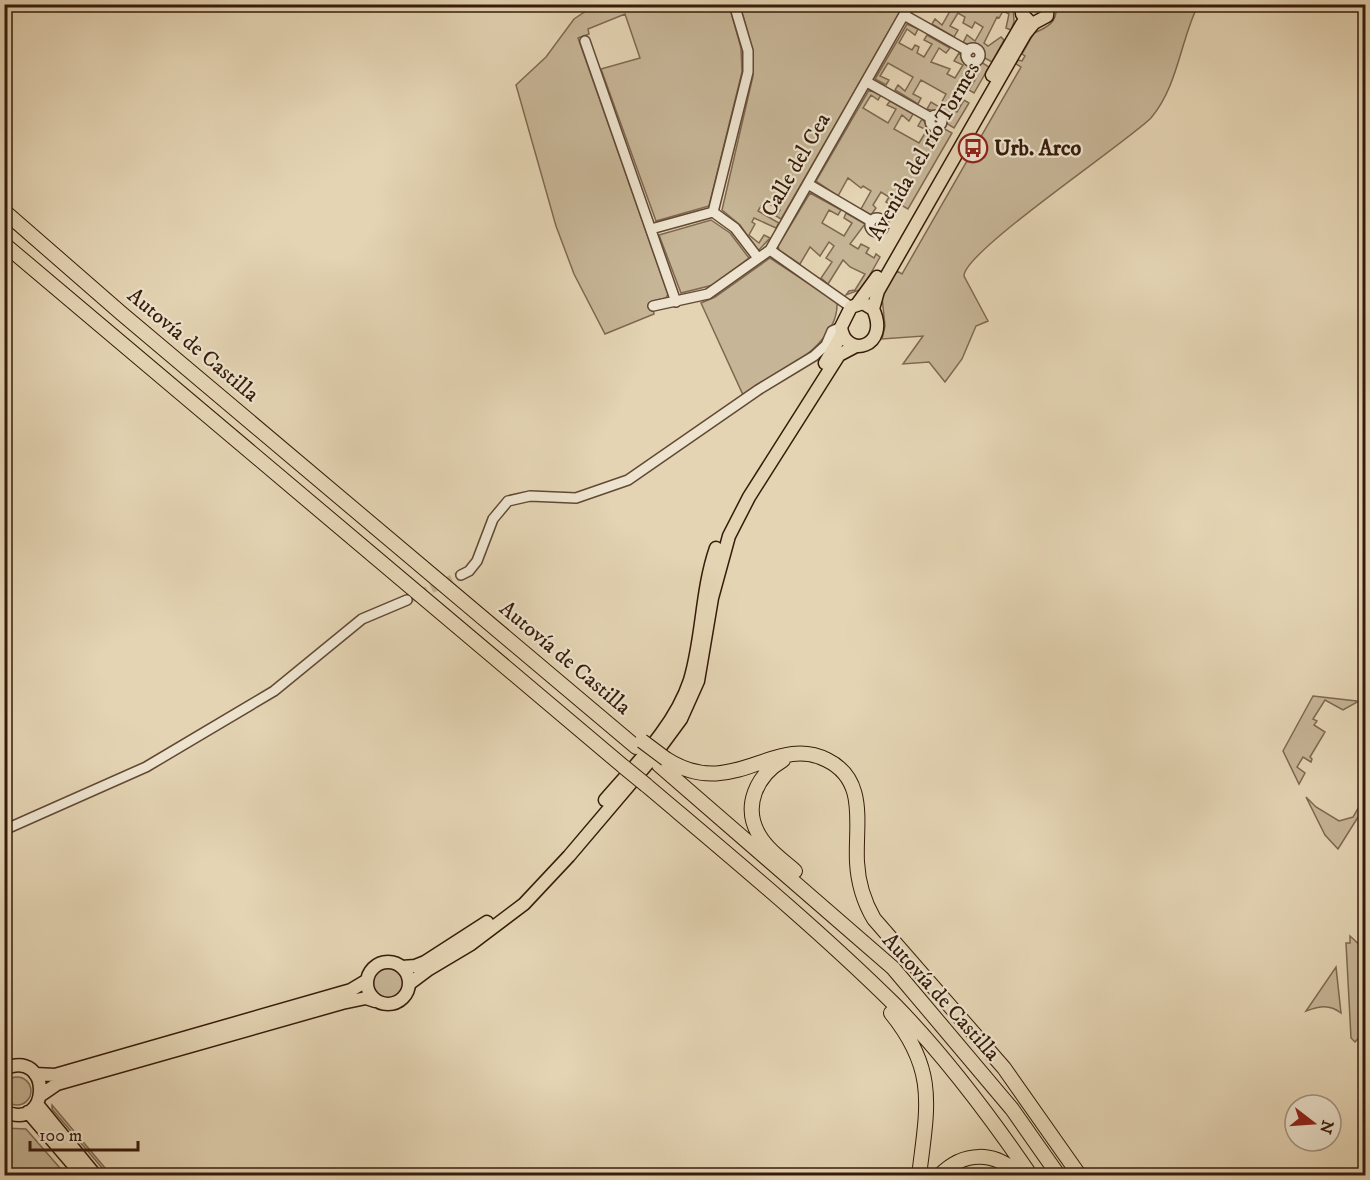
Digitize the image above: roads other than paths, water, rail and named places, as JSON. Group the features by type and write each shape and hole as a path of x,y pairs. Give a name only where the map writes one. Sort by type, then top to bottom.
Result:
{"highway":[{"name":"Autovía de Castilla","path":"4,211 121,313 577,695 662,762 893,968 1012,1109 1059,1176"},
{"name":"Autovía de Castilla","path":"4,244 790,907 896,1006 941,1056 993,1120 1031,1176"},
{"path":"662,762 707,775 739,771 769,759 801,753 826,759 846,774 857,800 857,863 862,891 874,919 1004,1068 1080,1176"},
{"path":"791,755 765,772 756,788 752,809 758,834 895,964 960,1038 1012,1109"},
{"path":"790,907 889,1011 902,1027 920,1060 927,1094 919,1176"},
{"path":"939,1176 950,1165 962,1158 973,1156 1000,1161 1020,1176"}],"main road":[{"path":"1022,4 1022,14 1030,21"},
{"name":"Avenida del río Tormes","path":"854,305 874,283 1030,21 1047,16 1048,4"},
{"name":"Avenida del río Tormes","path":"873,309 876,296 892,266 1030,21"},
{"path":"35,1074 55,1075 351,990 366,981 376,966 384,962 402,967 425,962 465,938 518,898 562,852 674,715 690,679 707,576 723,530 842,331 854,305 873,309 877,322 874,338 865,346 856,346 839,355 749,497 729,536 712,598 698,681 686,710 670,735 569,856 524,904 471,944 409,984"},
{"path":"842,331 856,346"},
{"path":"4,1111 14,1114 36,1104 57,1084 348,1001 366,998 393,1004 407,993 409,984 402,967"},
{"path":"366,981 370,996 375,1001"},
{"path":"7,1064 26,1068 35,1074 40,1084 36,1104 83,1176"},
{"path":"36,1104 96,1176"}],"street":[{"path":"713,212 748,72 748,51 734,4"},
{"name":"Calle del Cea","path":"654,306 708,294 770,250 910,4"},
{"path":"904,15 968,51"},
{"path":"585,40 676,302"},
{"path":"867,82 931,118"},
{"path":"808,184 871,221"},
{"path":"651,229 713,212"},
{"path":"713,212 735,228 758,258"},
{"path":"770,250 854,305"},
{"path":"461,575 469,571 477,561 493,519 508,501 530,495 576,498 628,480 758,390 814,356 826,345 832,331 842,331"},
{"path":"4,830 147,767 274,691 362,619 407,600"}],"tunnel":[{"path":"407,600 461,575"}],"place":[{"name":"Urb. Arco","path":"973,148"}]}
